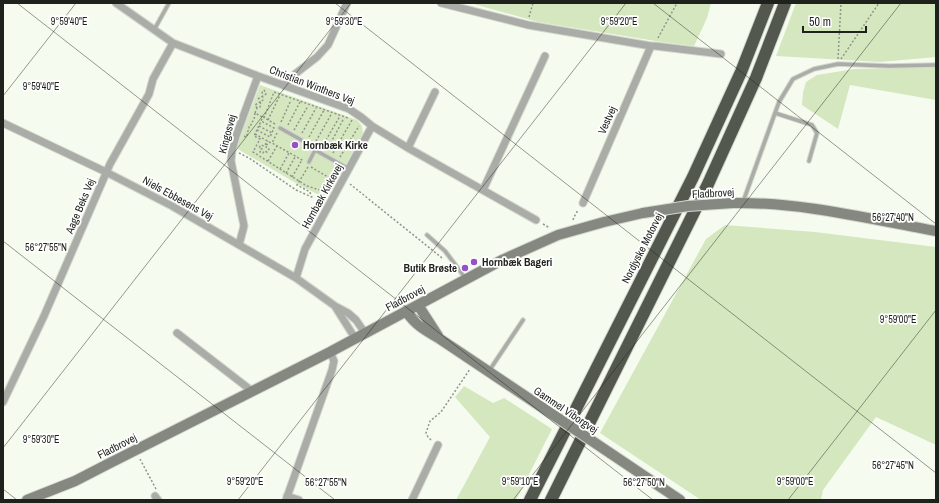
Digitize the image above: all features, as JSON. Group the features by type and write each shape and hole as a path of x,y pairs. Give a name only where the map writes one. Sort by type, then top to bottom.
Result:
{"highway":[{"name":"Nordjyske Motorvej","path":"530,500 693,177 741,72 768,3"},
{"path":"552,500 708,184 756,78 785,3"},
{"path":"524,500 577,408"}],"main road":[{"name":"Fladbrovej","path":"27,500 76,481 330,352 502,260 558,235 643,213 688,206 738,203 783,205 828,210 936,231"},
{"name":"Gammel Viborgvej","path":"418,305 440,339"},
{"name":"Gammel Viborgvej","path":"406,311 412,320 421,328 440,339 680,500"}],"street":[{"name":"Christian Winthers Vej","path":"116,3 173,44 349,109 362,117 372,126 408,148 536,220"},
{"path":"284,86 295,74 317,57 328,45 348,3"},
{"path":"441,3 528,25 653,46 721,54"},
{"name":"Aage Beks Vej","path":"3,402 44,316 106,172 150,94 153,79 173,44"},
{"name":"Vestvej","path":"583,203 653,46"},
{"path":"483,190 544,56"},
{"name":"Kingosvej","path":"239,245 244,226 232,168 232,150 258,76"},
{"path":"408,148 435,92"},
{"name":"Niels Ebbesens Vej","path":"3,123 106,172 172,206 296,278 335,306 348,313 356,320 365,333"},
{"name":"Hornbæk Kirkevej","path":"296,278 305,249 372,126"},
{"name":"Niels Ebbesens Vej","path":"335,306 355,338"},
{"path":"177,332 252,391"},
{"path":"299,500 286,498 332,370 334,360 330,352"},
{"path":"412,500 438,445"}],"lane":[{"path":"154,30 169,3"},
{"path":"738,203 779,102 793,80 814,69 838,64 889,66 936,65"},
{"path":"775,112 812,125 817,134 809,161"},
{"path":"280,128 286,130 324,155 349,169"},
{"path":"308,164 316,150"},
{"path":"427,235 445,251 467,280"},
{"path":"488,372 524,320"}],"path":[{"path":"528,25 533,3"},
{"path":"653,46 677,3"},
{"path":"838,64 841,3"},
{"path":"838,64 879,3"},
{"path":"255,134 274,92 352,120 330,158"},
{"path":"268,120 280,94"},
{"path":"252,118 254,120 248,129 249,130 246,137 244,134 249,126 248,123 250,123 252,118 255,113 257,108 260,107 260,102 263,100 262,96 257,100 260,102"},
{"path":"255,113 279,127 291,99"},
{"path":"286,130 300,102"},
{"path":"292,134 308,105"},
{"path":"299,138 316,108"},
{"path":"306,142 324,110"},
{"path":"312,146 332,113"},
{"path":"320,152 340,116"},
{"path":"324,155 344,117"},
{"path":"257,130 270,137 272,133 274,128 261,121"},
{"path":"337,162 360,124 362,128"},
{"path":"259,126 272,133"},
{"path":"272,143 280,128"},
{"path":"255,134 308,163 333,181 341,164"},
{"path":"255,134 254,136 260,139 253,152 308,186 326,192 329,187"},
{"path":"265,147 265,143 266,144 268,141"},
{"path":"261,145 265,147 269,149 267,152 264,150 263,153 260,152 262,149 259,148 261,145"},
{"path":"268,161 277,146"},
{"path":"232,150 249,158 296,190 314,198"},
{"path":"280,169 289,153"},
{"path":"286,173 295,156"},
{"path":"292,177 302,160"},
{"path":"308,164 297,186 310,192 311,196"},
{"path":"343,179 445,260 453,262"},
{"path":"573,231 574,217 583,203"},
{"path":"536,220 547,226 558,235"},
{"path":"438,445 428,437 426,433 430,421 441,412 474,362"},
{"path":"136,450 159,494 157,498"}],"green space":[{"path":"470,3 711,3 707,18 694,46 538,22"},
{"path":"796,3 936,3 936,57 880,62 776,56"},
{"path":"936,67 936,100 850,85 838,129 802,105 803,92 806,82 817,75 854,69"},
{"path":"260,85 357,120 362,126 363,133 329,195 319,195 299,185 236,148"},
{"path":"725,225 815,232 936,247 936,445 876,417 823,490 821,500 701,500 600,433 706,239"},
{"path":"464,386 493,403 504,398 552,429 516,500 456,500 490,437 455,397"}],"place":[{"name":"Hornbæk Kirke","path":"295,145"},
{"name":"Hornbæk Bageri","path":"474,262"},
{"name":"Butik Brøste","path":"465,268"}]}
